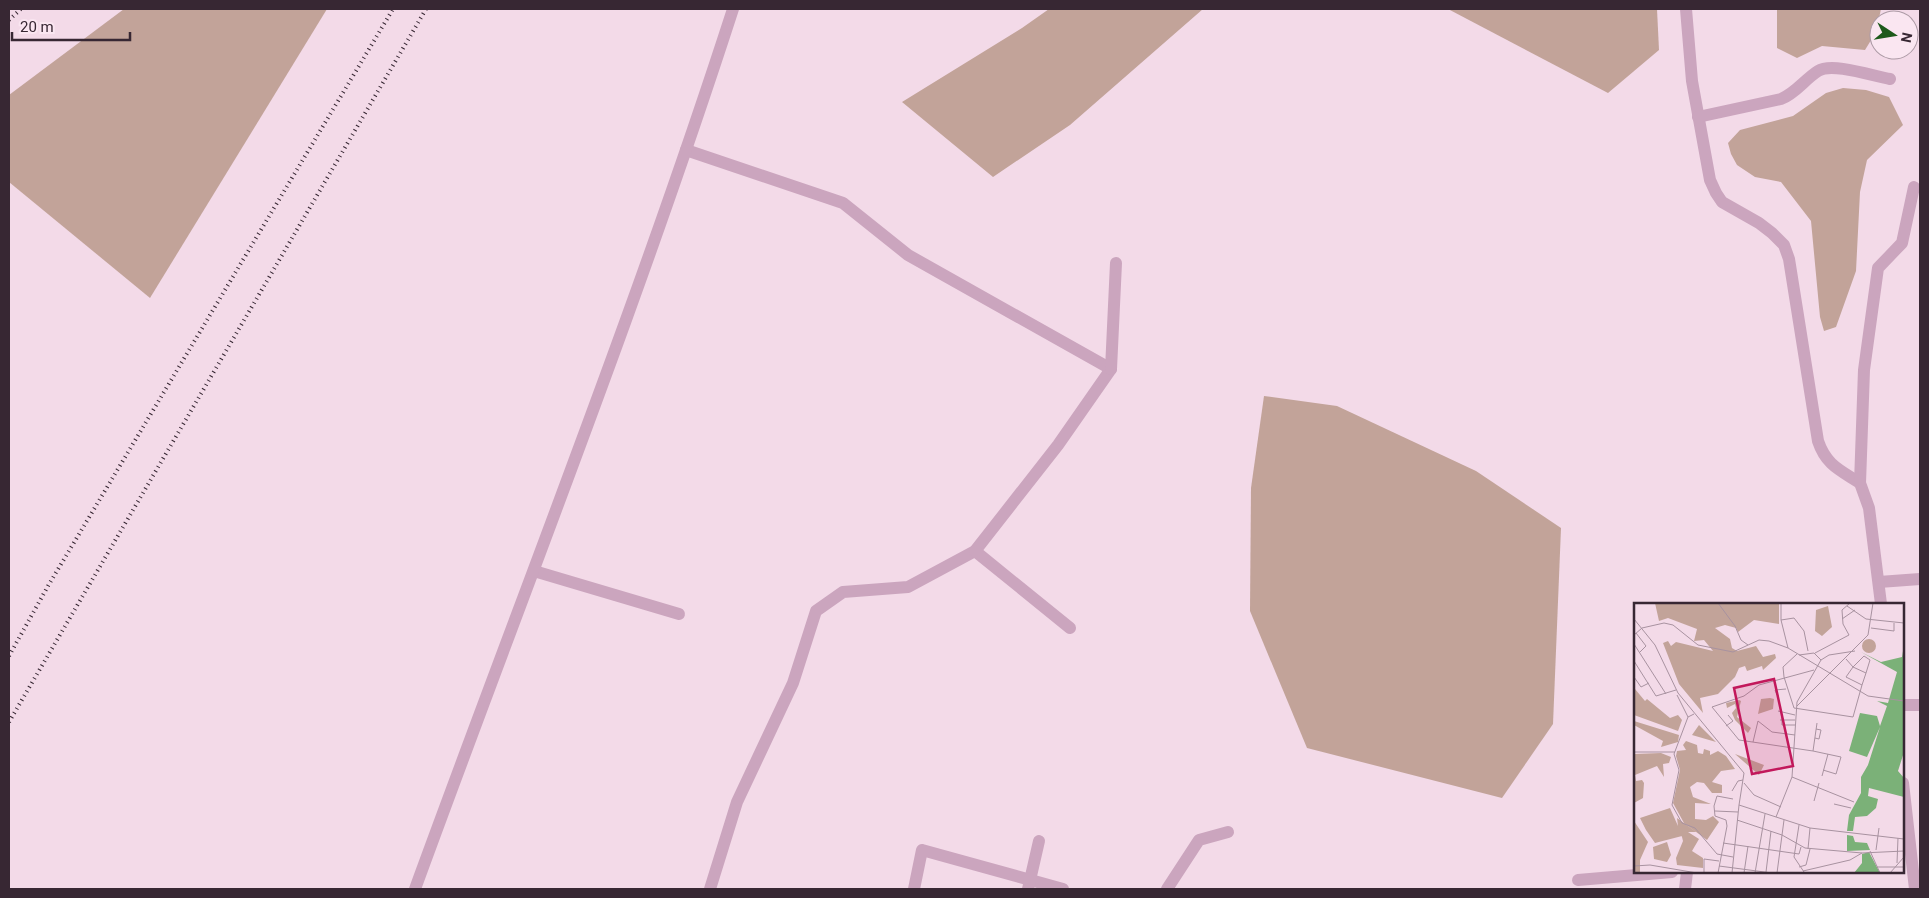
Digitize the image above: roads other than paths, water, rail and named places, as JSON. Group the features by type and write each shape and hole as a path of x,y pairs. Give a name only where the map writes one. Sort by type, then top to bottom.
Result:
{"street":[{"path":"415,889 490,681 534,571 661,223 734,9"},
{"path":"1686,9 1692,81 1710,180 1722,202 1759,223 1784,245 1789,259 1795,291 1818,441 1822,454 1831,464 1860,483"},
{"path":"1698,118 1781,99 1791,95 1820,70 1832,67 1890,79"},
{"path":"686,150 843,203 908,256 1111,369"},
{"path":"1881,603 1870,508 1860,483 1864,370 1878,268 1902,243 1914,187"},
{"path":"710,889 737,802 794,683 816,611 844,592 908,586 975,551 1058,445 1111,369 1116,262"},
{"path":"975,551 1070,628"},
{"path":"534,571 680,614"},
{"path":"1879,582 1920,579"},
{"path":"1904,705 1920,705"},
{"path":"1904,789 1916,859 1914,889"},
{"path":"1167,889 1199,840 1228,832"},
{"path":"1030,885 1039,841"},
{"path":"914,889 922,850 1030,885 1063,889"},
{"path":"1578,880 1660,873"},
{"path":"1684,889 1687,873"}],"railway":[{"path":"9,20 21,9"},
{"path":"9,656 48,586 393,9"},
{"path":"9,722 426,9"}]}
